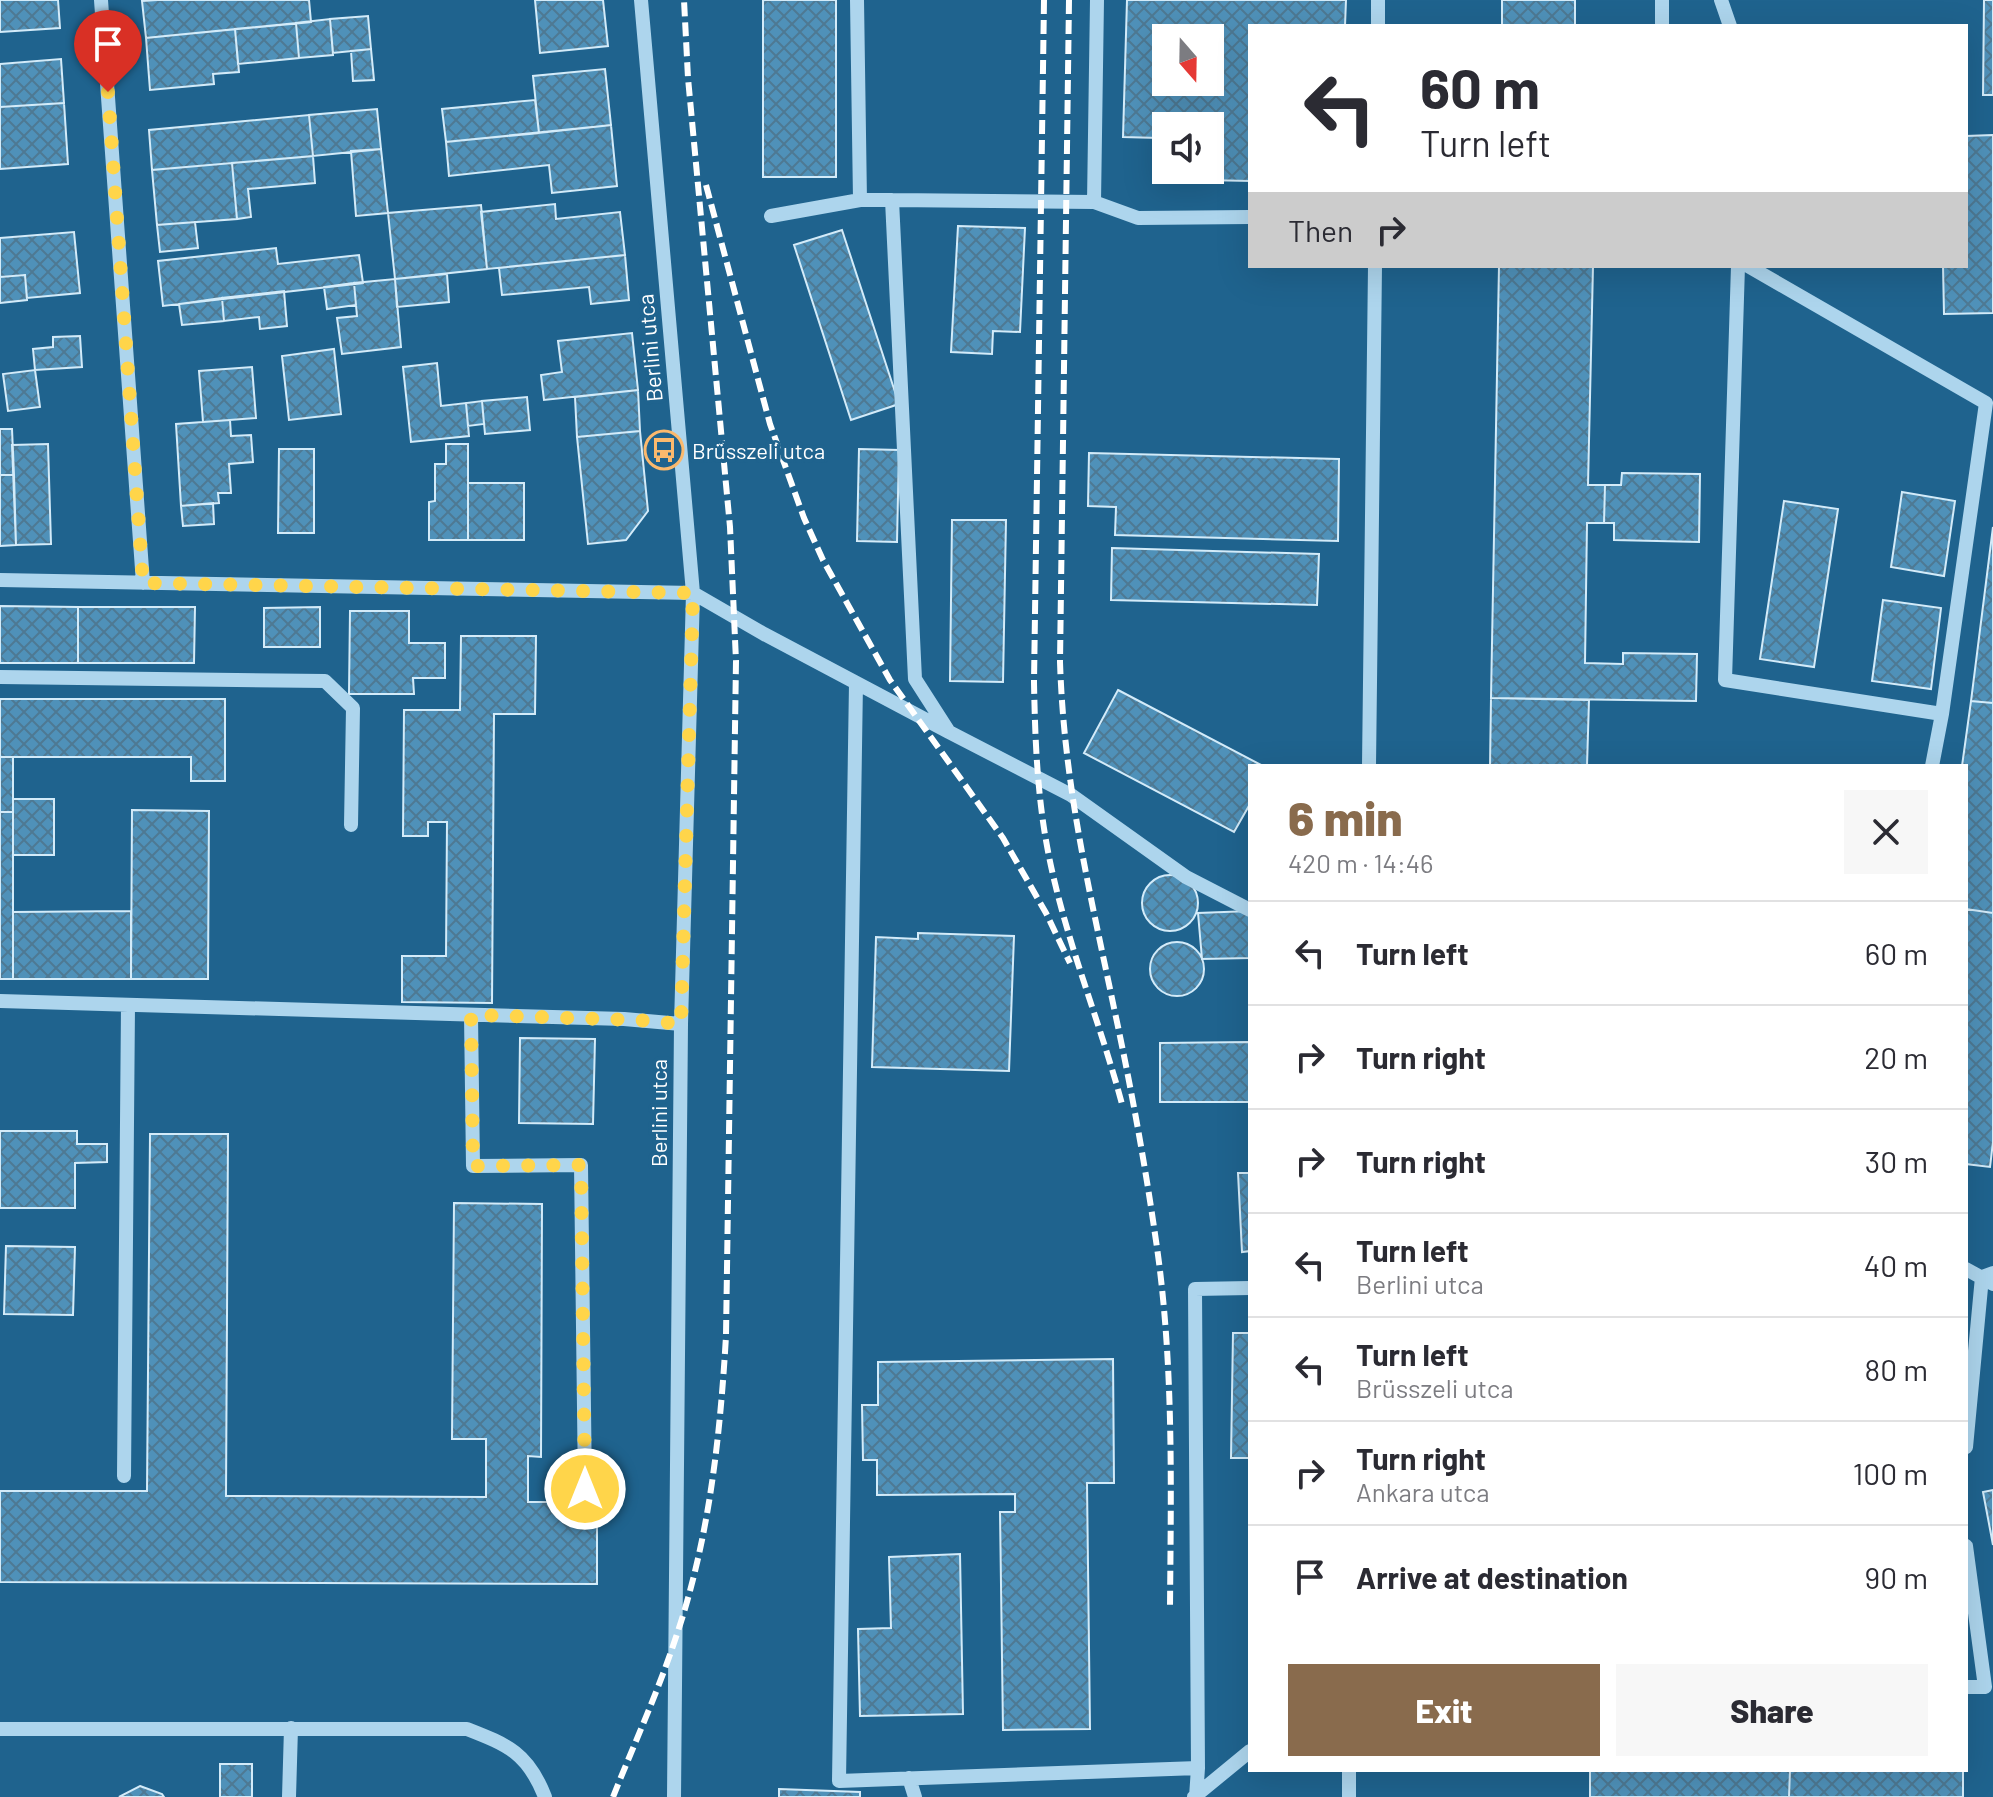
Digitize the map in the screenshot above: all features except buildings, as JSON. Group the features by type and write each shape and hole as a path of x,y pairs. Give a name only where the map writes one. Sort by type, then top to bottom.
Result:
{"street":[{"path":"101,0 143,583"},
{"name":"Berlini utca","path":"641,0 693,593 681,1024 674,1797"},
{"path":"857,0 860,200"},
{"path":"1094,202 1097,0"},
{"path":"1378,0 1378,24"},
{"path":"1662,0 1662,24"},
{"path":"1721,0 1729,24"},
{"path":"771,216 860,200 892,200 1094,202 1138,218 1248,217"},
{"path":"892,200 915,679 949,732"},
{"path":"1369,764 1375,268"},
{"path":"1738,268 1725,680 1942,714"},
{"path":"1752,268 1990,403 1932,764"},
{"path":"0,580 693,593 856,683 1071,795 1186,877 1248,909"},
{"path":"0,677 325,681 353,708 351,825"},
{"path":"856,683 839,1781 1198,1768"},
{"path":"0,1001 638,1020 681,1024"},
{"path":"124,1476 128,1005"},
{"path":"471,1015 473,1166 581,1165 585,1489"},
{"path":"1968,1270 1989,1278 1968,1432"},
{"path":"1195,1796 1198,1768 1195,1289 1248,1288"},
{"path":"1968,1561 1985,1687 1968,1687"},
{"path":"289,1797 291,1728"},
{"path":"0,1729 467,1729 512,1747 538,1779 545,1797"},
{"path":"1195,1796 1248,1753"},
{"path":"1349,1772 1349,1797"},
{"path":"909,1778 915,1797"},
{"path":"867,1780 873,1797"}],"railway":[{"path":"613,1797 669,1657 697,1563 716,1450 726,1336 736,661 730,527 688,78 684,0"},
{"path":"1044,0 1034,682 1037,764 1054,879 1122,1104"},
{"path":"1069,0 1060,662 1062,707 1079,836 1136,1120 1161,1281 1170,1420 1170,1608"},
{"path":"706,185 770,424 804,518 823,560 890,680 1003,838 1046,913 1070,963"}],"place":[{"name":"Brüsszeli utca","path":"664,450"}],"route":[{"path":"108,92 143,583 693,593 681,1024 471,1015 473,1166 581,1165 585,1489"}]}
